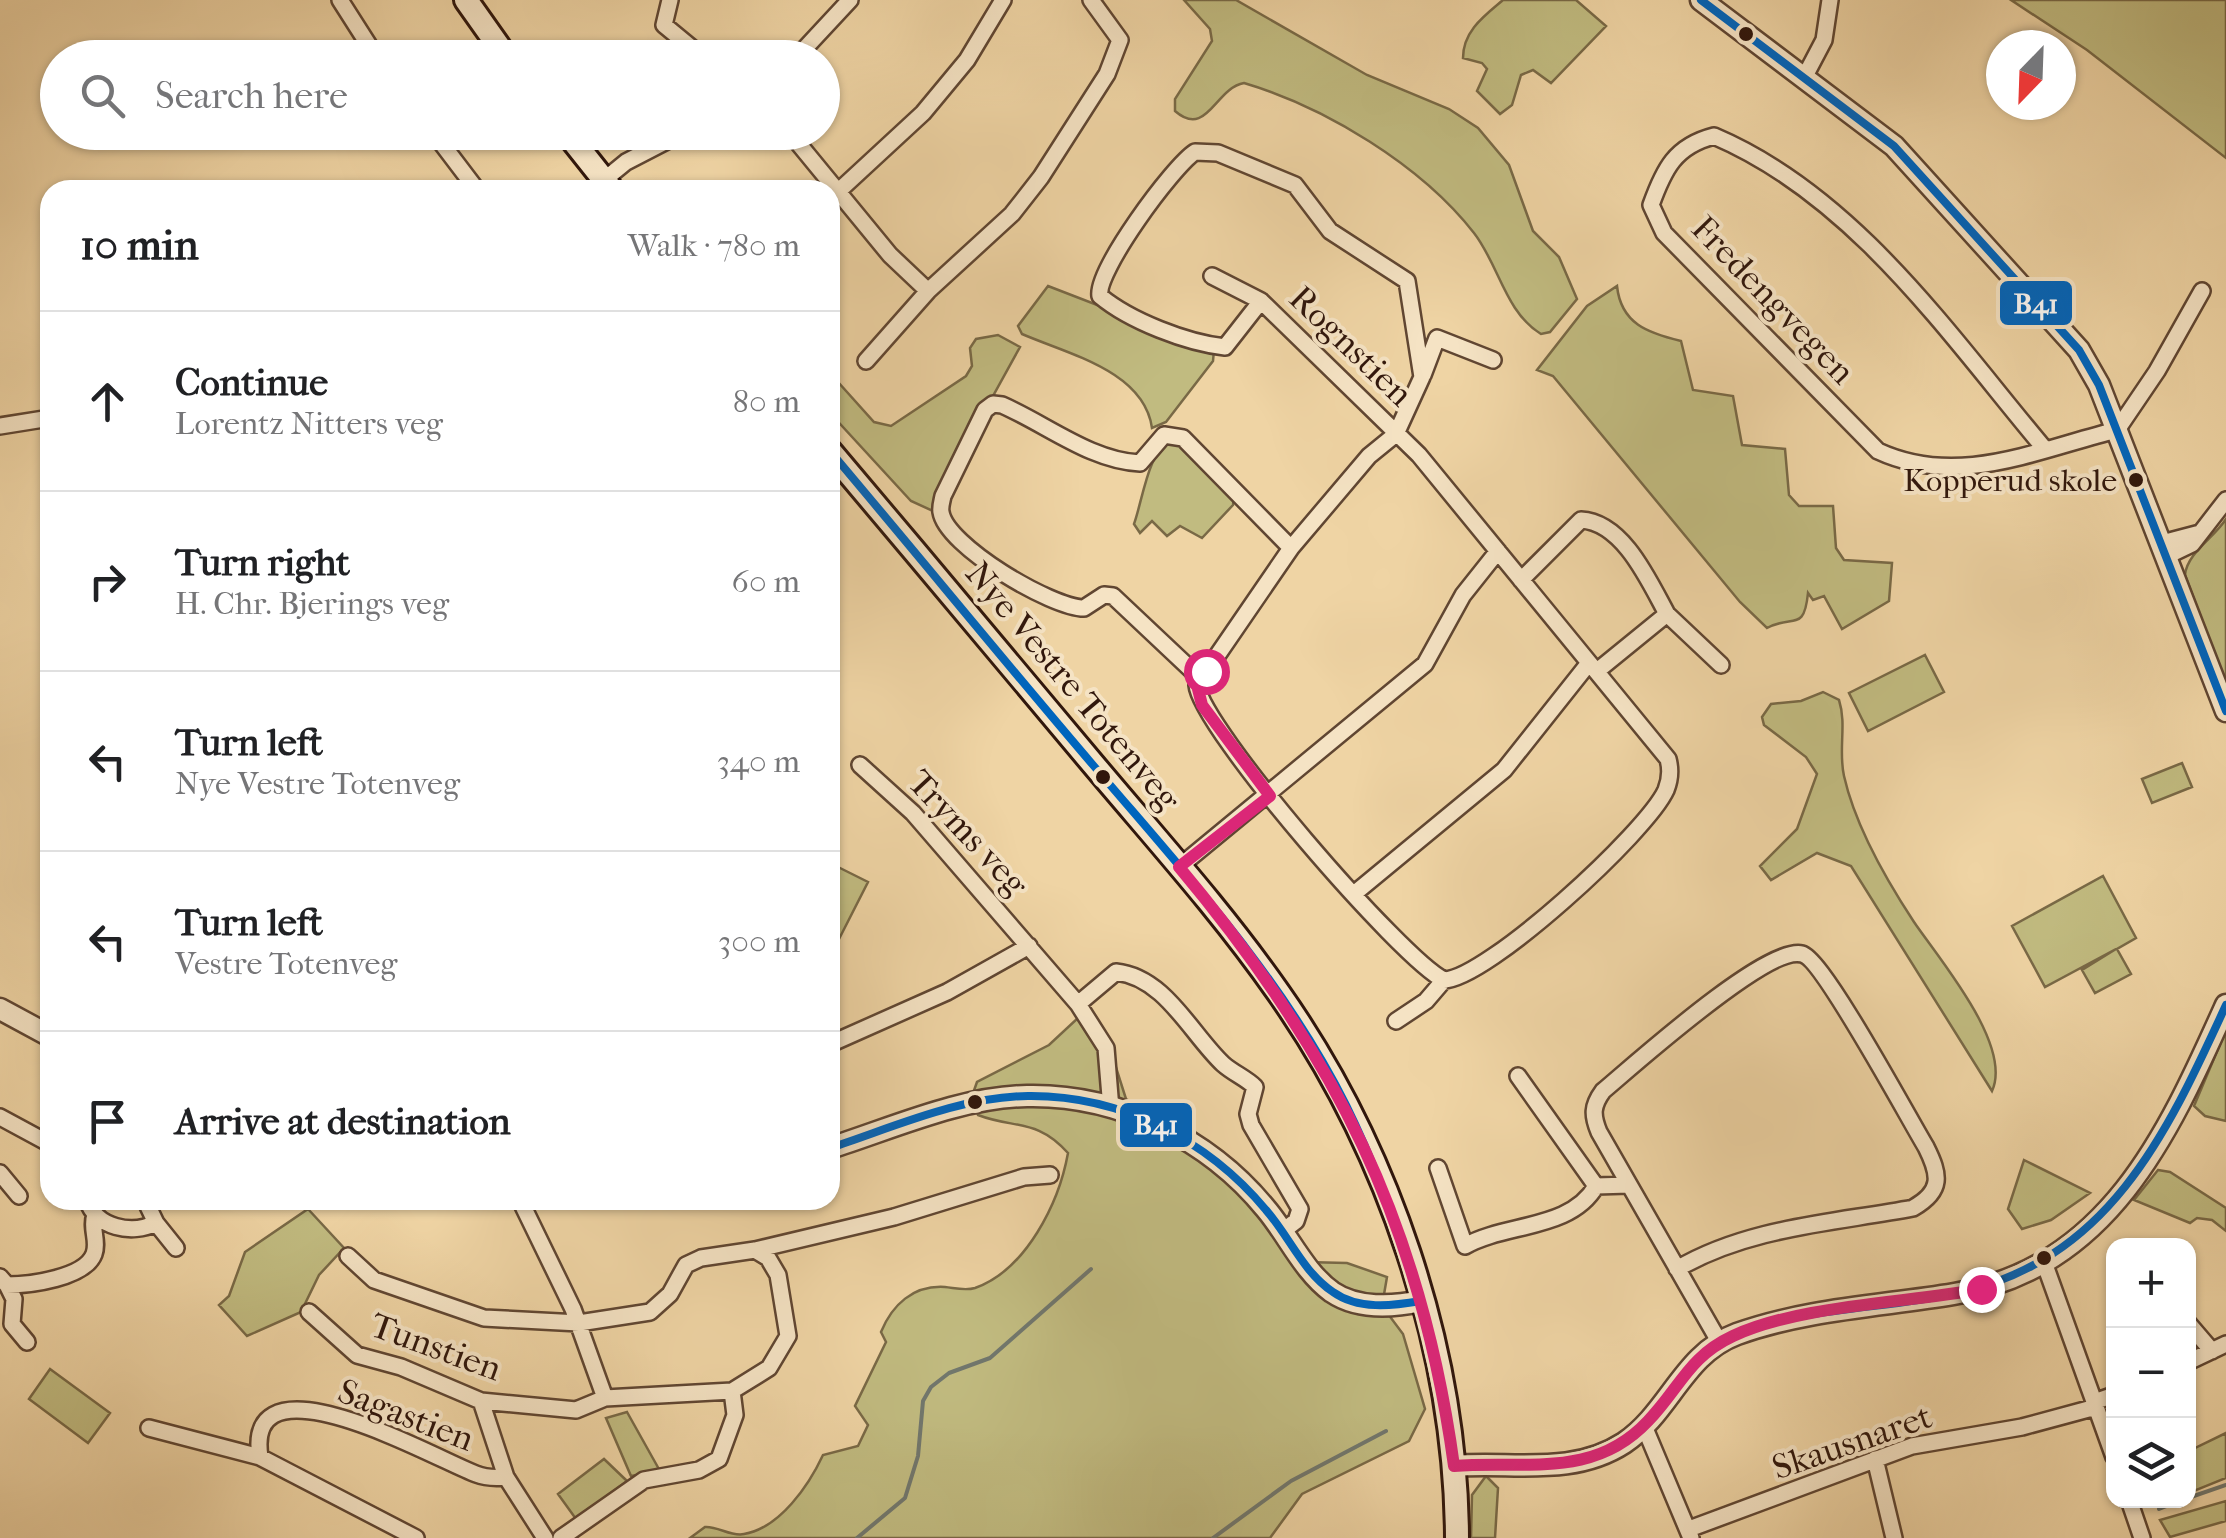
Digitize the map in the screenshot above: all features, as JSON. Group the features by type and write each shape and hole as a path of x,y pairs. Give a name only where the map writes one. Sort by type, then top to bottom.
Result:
{"main road":[{"path":"466,0 494,40"},
{"path":"580,150 604,180"},
{"name":"Nye Vestre Totenveg","path":"840,463 1237,936 1312,1044 1373,1163 1400,1229 1420,1301 1454,1466 1457,1538"}],"street":[{"path":"340,0 366,40"},
{"path":"670,0 664,25 682,40"},
{"path":"813,40 850,0"},
{"path":"840,189 923,113 966,60 1003,0"},
{"path":"866,361 880,339 1012,214 1107,74 1120,40 1091,0"},
{"path":"1700,0 1894,146 2058,325 2099,385 2226,711"},
{"path":"1804,78 1824,40 1830,0"},
{"name":"Fredengvegen","path":"2044,448 1892,270 1819,199 1760,159 1714,136 1693,142 1674,155 1662,173 1651,205 1664,232 1878,451 1912,466 1970,468 2117,430"},
{"path":"447,150 469,180"},
{"path":"612,180 626,162 649,150"},
{"path":"802,150 823,180"},
{"name":"Rognstien","path":"1262,301 1226,347 1208,346 1120,310 1100,296 1098,288 1109,263 1178,168 1189,156 1207,150 1295,185 1330,231 1406,281 1422,376"},
{"path":"840,202 928,291"},
{"name":"Rognstien","path":"1212,276 1262,301 1396,434 1437,338 1493,360"},
{"path":"2117,430 2157,371 2202,291"},
{"path":"1200,678 1113,596 1104,595 1084,608 1061,604 1005,574 946,524 941,512 943,496 985,410 992,404 1002,405 1078,444 1130,463 1140,463 1164,435 1183,438 1291,548"},
{"path":"0,426 40,420"},
{"path":"1396,1021 1426,1000 1444,980 1468,973 1490,957 1609,860 1659,801 1670,768 1660,746 1419,454 1396,434 1369,456 1291,548 1200,678 1202,705 1270,796 1386,930 1444,980"},
{"path":"2165,550 2200,533 2226,500"},
{"path":"1522,580 1580,520 1590,520 1618,538 1667,614 1721,665"},
{"path":"1179,867 1270,796 1425,664 1463,595 1498,552"},
{"path":"1355,893 1504,770 1593,667 1667,614"},
{"name":"Tryms veg","path":"860,765 913,813 1078,1004 1106,1048 1111,1108"},
{"name":"Tryms veg","path":"840,1040 946,992 1029,946"},
{"path":"1677,1268 1729,1244 1769,1233 1913,1208 1930,1198 1938,1186 1937,1169 1926,1147 1814,960 1802,954 1781,955 1735,984 1603,1091 1594,1104 1593,1117 1629,1184 1677,1268 1720,1343"},
{"path":"1078,1004 1116,972 1126,972 1171,1004 1222,1062 1251,1082 1255,1087 1248,1114 1251,1125 1300,1209 1296,1221 1283,1231"},
{"path":"1454,1466 1546,1468 1588,1458 1623,1443 1644,1426 1696,1357 1735,1334 1806,1316 1981,1289 2045,1265 2090,1230 2139,1171 2168,1123 2226,1005"},
{"path":"0,1008 40,1030"},
{"path":"1518,1076 1596,1186"},
{"path":"840,1145 990,1100 1044,1097 1111,1108 1171,1130 1220,1161 1241,1180 1334,1293 1384,1305 1420,1301"},
{"path":"0,1117 40,1139"},
{"path":"1438,1168 1464,1246 1487,1233 1531,1226 1576,1209 1596,1186 1629,1184"},
{"path":"0,1174 18,1196"},
{"path":"348,1256 374,1280 440,1306 484,1318 579,1324 650,1312 670,1294 686,1264 894,1216 1024,1177 1050,1174"},
{"path":"28,1342 12,1324 14,1298 4,1281 48,1279 86,1263 95,1249 90,1210"},
{"path":"94,1210 129,1230 156,1223"},
{"path":"150,1210 176,1248"},
{"path":"525,1210 579,1324 606,1398"},
{"path":"561,1538 644,1480 699,1470 719,1459 735,1414 732,1391 769,1368 788,1336 778,1275 768,1258 755,1250"},
{"path":"2045,1265 2106,1435"},
{"name":"Tunstien","path":"310,1312 357,1354 402,1368 481,1402 576,1410 606,1398 732,1391"},
{"path":"2194,1328 2219,1347 2196,1358"},
{"name":"Skausnaret","path":"1690,1534 1912,1446 2022,1427 2106,1399"},
{"name":"Sagastien","path":"481,1402 506,1477 546,1538"},
{"name":"Sagastien","path":"260,1458 259,1438 268,1418 276,1411 296,1408 346,1420 477,1475 506,1477"},
{"path":"1644,1426 1690,1534"},
{"path":"148,1428 260,1458 416,1538"},
{"path":"1875,1459 1894,1538"},
{"path":"2132,1508 2142,1538"}],"shaded area":[{"path":"1184,0 1236,0 1367,75 1449,109 1478,128 1509,165 1533,231 1559,257 1577,299 1550,332 1541,334 1519,313 1483,246 1452,208 1399,162 1338,123 1244,83 1225,93 1203,116 1186,118 1175,111 1175,99 1212,41 1210,29"},
{"path":"1503,0 1576,0 1606,26 1551,83 1533,70 1521,75 1512,105 1500,114 1477,91 1487,69 1482,63 1463,58 1471,32"},
{"path":"2011,0 2226,0 2226,158 2076,43 2076,30 2057,30"},
{"path":"1048,286 1214,350 1213,361 1166,422 1152,428 1146,408 1119,378 1022,334 1018,326"},
{"path":"1617,286 1624,310 1638,325 1681,341 1693,390 1733,396 1742,445 1785,449 1789,495 1799,506 1833,506 1836,548 1844,560 1892,563 1889,601 1842,629 1824,596 1813,600 1808,593 1800,618 1767,628 1740,602 1553,376 1537,370 1587,306"},
{"path":"998,335 1020,347 966,445 944,516 911,501 840,424 840,384 874,422 891,426 966,376 972,366 970,348 976,339"},
{"path":"1172,439 1185,444 1234,495 1233,505 1202,538 1180,526 1167,536 1152,521 1140,533 1134,524 1152,464"},
{"path":"2226,519 2226,685 2185,575 2196,553"},
{"path":"1925,655 1944,692 1868,731 1849,693"},
{"path":"1823,692 1839,700 1844,776 1864,833 1904,906 1983,1027 1996,1072 1992,1091 1851,866 1817,853 1771,880 1760,866 1797,829 1817,774 1806,757 1764,725 1762,717 1771,704 1801,701"},
{"path":"2182,763 2192,787 2152,803 2142,779"},
{"path":"840,868 868,882 840,937"},
{"path":"2103,876 2136,938 2117,949 2131,974 2095,993 2082,970 2116,949 2045,987 2012,926"},
{"path":"1079,1017 1114,1061 1126,1099 1188,1132 1231,1163 1266,1203 1305,1262 1347,1263 1387,1277 1382,1306 1403,1334 1425,1409 1409,1441 1302,1494 1270,1538 690,1538 705,1527 744,1534 770,1523 792,1504 823,1455 858,1446 868,1425 855,1406 886,1342 881,1332 898,1305 923,1289 975,1288 993,1279 1024,1251 1057,1193 1068,1153 1035,1129 978,1115 971,1099 977,1082 1049,1045"},
{"path":"2226,1030 2226,1121 2205,1116 2194,1106"},
{"path":"2024,1160 2090,1193 2051,1220 2022,1229 2008,1209"},
{"path":"2158,1170 2170,1172 2226,1208 2226,1231 2212,1220 2197,1218 2190,1223 2134,1200"},
{"path":"307,1210 344,1248 319,1275 301,1312 247,1336 219,1305 229,1296 245,1252"},
{"path":"50,1369 110,1413 88,1443 29,1399"},
{"path":"627,1412 660,1471 631,1476 606,1418"},
{"path":"2226,1433 2226,1478 2196,1490 2196,1448"},
{"path":"604,1459 627,1481 576,1519 558,1494"},
{"path":"1486,1476 1498,1488 1495,1538 1471,1538 1472,1495"},
{"path":"2226,1501 2226,1521 2170,1537 2160,1520"}],"waterway":[{"path":"857,1538 905,1498 918,1456 923,1401 931,1387 949,1373 990,1358 1091,1269"},
{"path":"1213,1538 1291,1481 1386,1431"},
{"path":"2196,1495 2226,1485"}],"transit line":[{"name":"B41","path":"1701,0 1894,146 2079,350 2099,385 2226,711"},
{"name":"B41","path":"840,463 1230,927 1320,1058 1366,1148 1400,1236 1437,1372 1454,1466 1537,1464 1589,1456 1636,1432 1702,1357 1738,1334 1790,1318 1953,1294 2007,1278 2053,1254 2092,1223 2125,1187 2154,1146 2226,1005"},
{"name":"B41","path":"840,1144 927,1114 977,1102 1028,1096 1096,1103 1159,1126 1217,1162 1266,1210 1305,1264 1333,1292 1364,1304 1421,1301"}],"place":[{"name":"Kopperud skole","path":"2136,480"}],"route":[{"path":"1206,671 1197,685 1202,705 1270,796 1179,867 1280,995 1312,1044 1373,1163 1400,1229 1431,1339 1454,1466 1546,1468 1588,1458 1623,1443 1648,1422 1696,1357 1735,1334 1856,1306 1981,1289"}]}
